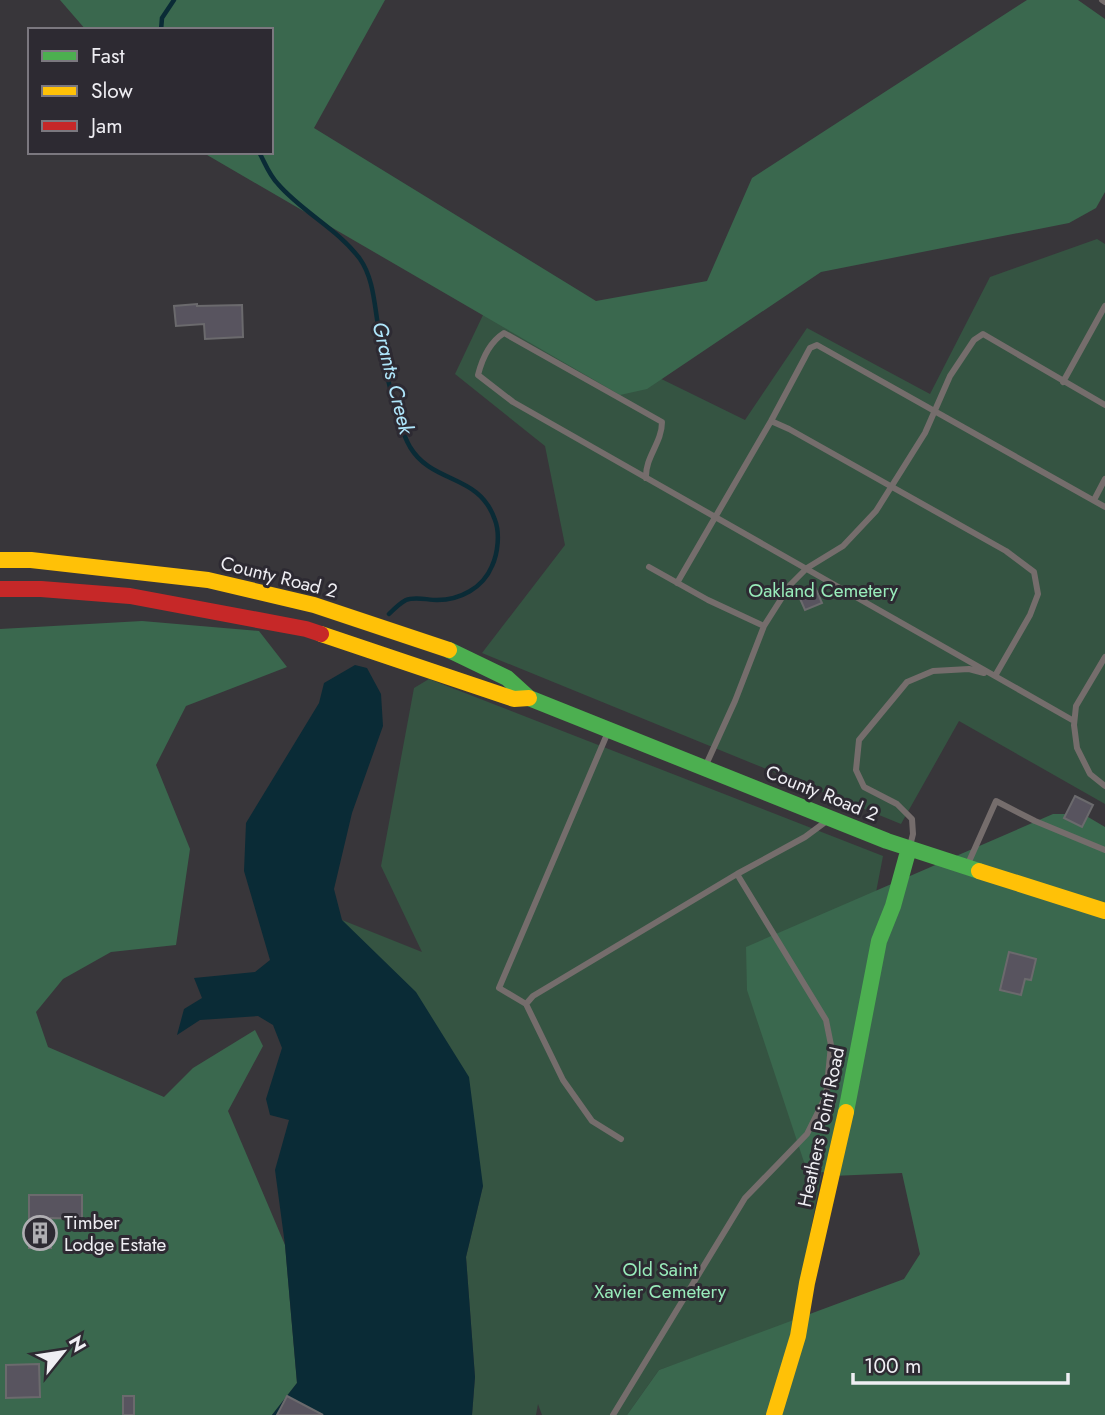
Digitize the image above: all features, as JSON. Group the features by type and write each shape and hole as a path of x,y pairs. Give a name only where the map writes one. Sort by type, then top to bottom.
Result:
{"main road":[{"name":"County Road 2","path":"0,560 31,560 208,580 314,605 448,650 507,678 528,698 830,819 909,848 1105,911"},
{"name":"County Road 2","path":"0,589 41,589 130,596 306,629 514,699 528,698"},
{"name":"Heathers Point Road","path":"774,1415 798,1336 807,1283 840,1145 879,941 893,906 909,848"}],"lane":[{"path":"1063,382 1105,306"},
{"path":"646,478 646,468 662,434 662,422 504,333 494,340 480,365 478,375 513,402 646,478 715,517 807,568 1074,721"},
{"path":"704,768 735,701 764,626 790,585 807,568 844,546 876,511 925,433 950,376 974,340 983,334 1105,405"},
{"path":"677,583 810,348 817,345 1105,507"},
{"path":"771,421 1006,551 1034,572 1038,594 1030,615 996,676"},
{"path":"1094,500 1105,479"},
{"path":"649,567 764,626"},
{"path":"1105,657 1076,706 1074,721 1077,748 1090,774 1105,786"},
{"path":"909,848 913,834 912,819 897,804 864,787 856,770 859,740 907,682 933,671 969,669 996,676"},
{"path":"608,730 499,988 526,1004 563,1080 592,1121 621,1139"},
{"path":"967,866 996,802 1105,850"},
{"path":"526,1004 533,996 737,874 805,837 830,819"},
{"path":"613,1415 745,1198 807,1135 826,1096 831,1045 826,1020 737,874"}],"green space":[{"path":"60,0 385,0 314,128 596,301 707,281 752,178 1027,0 1078,0 1105,19 1105,192 1096,208 1069,223 821,272 647,389 620,395 205,154 273,154 273,28 84,28"},
{"name":"Oakland Cemetery","path":"1097,239 1105,244 1105,804 959,721 901,824 482,653 565,545 545,446 455,374 492,296 745,420 807,328 930,394 990,277"},
{"path":"142,621 259,631 287,667 186,706 156,765 190,849 176,945 111,952 63,979 36,1012 48,1047 164,1097 193,1068 255,1030 263,1046 228,1111 285,1245 297,1383 272,1415 0,1415 0,629"},
{"name":"Old Saint Xavier Cemetery","path":"429,679 883,856 793,1322 659,1370 627,1415 542,1415 538,1404 536,1415 472,1415 475,1377 466,1257 483,1186 342,920 422,952 381,866 414,688"},
{"path":"1053,814 1083,814 1105,827 1105,1415 627,1415 659,1370 904,1279 920,1254 902,1173 832,1176 805,1165 747,990 746,947"}],"water":[{"path":"355,665 367,668 381,694 383,726 352,813 334,889 342,920 416,992 469,1077 483,1186 466,1257 475,1377 472,1415 272,1415 297,1383 285,1245 275,1170 289,1120 270,1115 266,1099 282,1048 273,1025 258,1016 200,1020 177,1035 184,1009 202,998 194,978 255,972 270,960 244,871 246,823 319,703 324,683"}],"building":[{"path":"242,305 243,337 205,339 204,324 176,326 174,306"},
{"path":"815,587 822,603 805,610 798,594"},
{"path":"1075,796 1093,805 1082,827 1064,818"},
{"path":"1009,952 1036,959 1031,980 1025,979 1021,995 1000,990"},
{"name":"Timber Lodge Estate","path":"29,1195 82,1195 82,1219 51,1218 51,1248 29,1248"},
{"path":"39,1364 40,1397 6,1398 6,1365"},
{"path":"123,1396 134,1396 134,1415 123,1415"},
{"path":"287,1396 323,1415 277,1415"}],"waterway":[{"name":"Grants Creek","path":"161,28 162,18 174,0"},
{"name":"Grants Creek","path":"260,154 278,184 351,248 364,266 372,288 394,403 410,447 431,468 478,494 488,505 497,525 498,543 494,561 488,574 477,586 454,598 410,599 389,614"}],"traffic: fast":[{"path":"449,650 507,678 529,698 887,841 979,871"},
{"path":"846,1112 879,941 893,906 909,848"}],"traffic: slow":[{"path":"0,560 31,560 208,580 314,605 449,650"},
{"path":"321,634 514,699 529,698"},
{"path":"979,871 1105,911"},
{"path":"774,1415 798,1336 807,1283 846,1112"}],"traffic: jam":[{"path":"0,589 41,589 130,596 321,634"}],"place":[{"name":"Timber Lodge Estate","path":"40,1233"}]}
